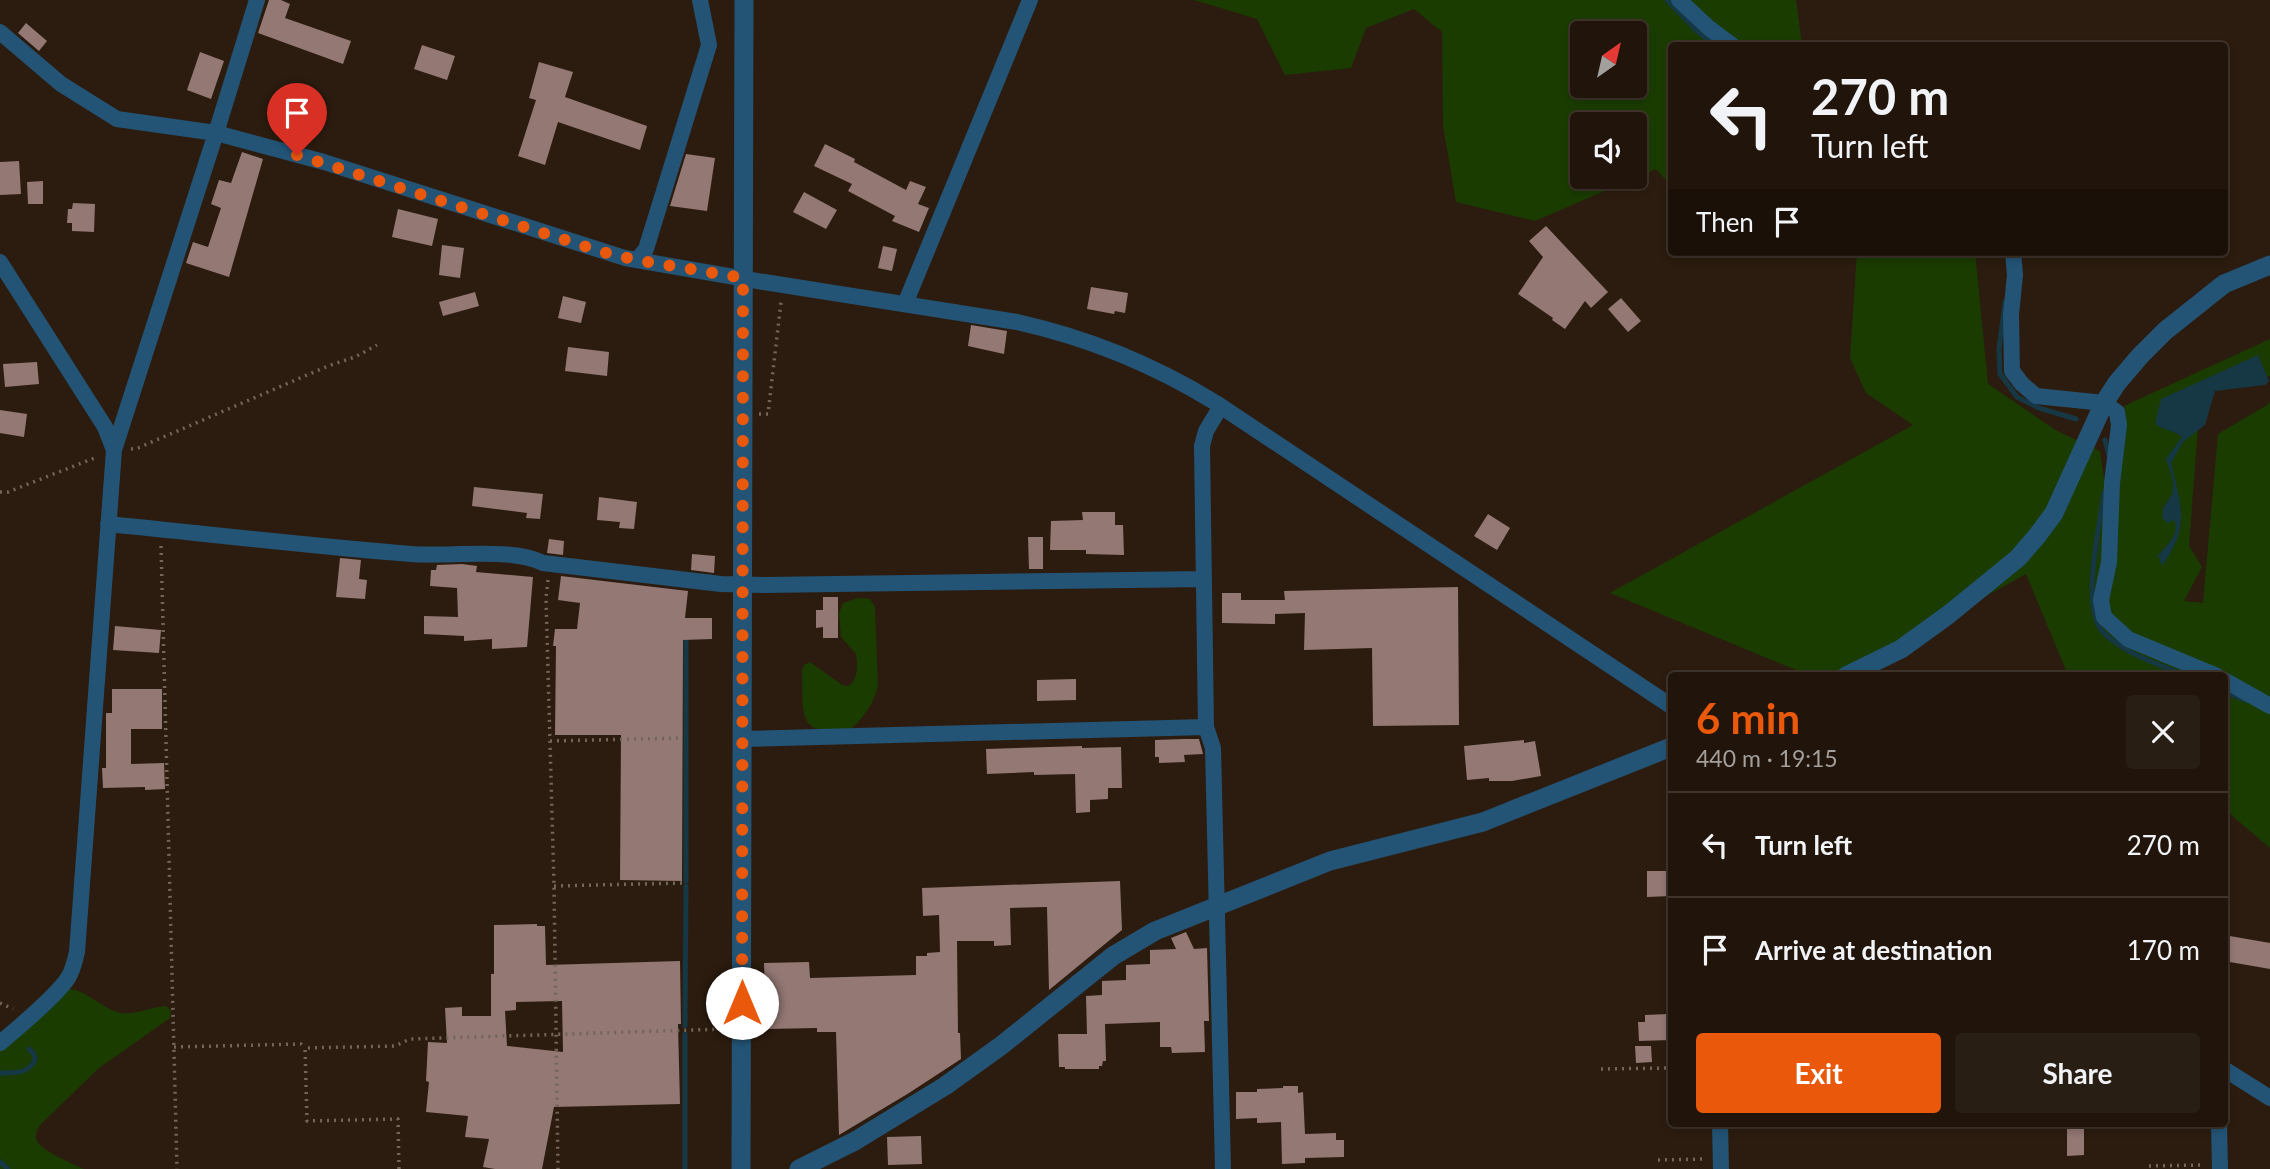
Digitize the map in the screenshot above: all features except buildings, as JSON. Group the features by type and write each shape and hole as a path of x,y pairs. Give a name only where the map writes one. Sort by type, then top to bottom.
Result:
{"street":[{"path":"0,1043 68,978 78,952 114,450 257,0"},
{"path":"637,260 646,249 709,45 700,0"},
{"path":"741,1169 744,0"},
{"path":"905,304 1030,0"},
{"path":"1679,0 1728,42"},
{"path":"0,32 61,84 117,120 216,133 324,162 603,252 637,260 1017,322 1077,337 1135,358 1221,406 1668,704"},
{"path":"2013,256 2015,275 2011,315 2012,371 2036,396 2104,403 2117,412 2119,425 2112,482 2109,562 2101,600 2104,617 2128,639 2207,672"},
{"path":"0,262 105,426 114,450"},
{"path":"1854,672 1901,649 2018,558 2054,513 2104,403 2140,356 2199,302 2224,284 2270,265"},
{"path":"1221,406 1206,431 1202,446 1206,727 1213,748 1223,1169"},
{"path":"108,524 414,555 532,557 550,564 742,584 1204,579"},
{"path":"2228,682 2270,706"},
{"path":"742,739 1206,727"},
{"path":"799,1169 855,1141 945,1086 1002,1045 1112,956 1155,931 1330,861 1483,822 1668,748"},
{"path":"2228,1073 2270,1098"},
{"path":"1720,1127 1721,1164"},
{"path":"2219,1127 2220,1167"}],"path":[{"path":"743,414 768,414 783,285"},
{"path":"0,492 8,492 114,450 138,448 328,366 355,357 377,345"},
{"path":"162,530 177,1169"},
{"path":"550,564 546,598 558,1169"},
{"path":"550,741 683,738"},
{"path":"554,886 683,883"},
{"path":"174,1047 301,1044 305,1048 396,1046 410,1039 741,1030"},
{"path":"305,1048 307,1121 398,1119 399,1169"},
{"path":"1601,1069 1668,1068"},
{"path":"1658,1160 1721,1164"},
{"path":"2149,1166 2220,1167"}],"green space":[{"path":"1194,0 1796,0 1802,42 1668,42 1668,183 1656,169 1647,173 1647,112 1570,112 1570,189 1609,189 1535,221 1456,202 1443,126 1442,32 1414,9 1366,28 1351,68 1285,75 1257,19"},
{"path":"1857,256 1975,256 1988,384 2057,431 2100,451 2110,517 2124,406 2270,339 2270,376 2217,390 2200,401 2189,546 2202,567 2184,601 2203,603 2218,434 2270,401 2270,848 2228,812 2228,672 2067,672 2026,574 1849,672 1801,672 1610,593 1913,425 1866,393 1850,358"},
{"path":"858,598 870,599 875,607 878,685 868,709 852,728 821,730 806,720 802,699 802,670 804,665 810,662 842,685 851,684 857,672 856,654 841,637 839,613 843,603"},
{"path":"69,989 121,1013 166,1006 171,1011 170,1018 99,1068 40,1125 36,1137 40,1145 84,1169 0,1169 0,1051"}],"water":[{"path":"2258,355 2269,381 2265,385 2215,391 2205,425 2183,442 2171,463 2181,516 2177,539 2162,566 2158,555 2172,539 2175,530 2174,520 2168,523 2163,519 2163,509 2173,488 2166,459 2182,437 2155,424 2161,399"}],"waterway":[{"path":"1667,0 1711,42"},
{"path":"2005,302 1999,349 2000,374 2017,397 2039,408 2076,419"},
{"path":"2105,440 2109,455"},
{"path":"2104,493 2093,567 2093,607 2097,623 2105,634 2123,648 2177,672"},
{"path":"686,633 686,881"},
{"path":"2228,694 2245,700"},
{"path":"685,1026 686,886"},
{"path":"685,1034 685,1169"},
{"path":"0,1073 16,1073 29,1068 35,1060 29,1049"},
{"path":"0,1162 8,1169"}],"route":[{"path":"297,155 603,252 743,278 742,1003"}]}
